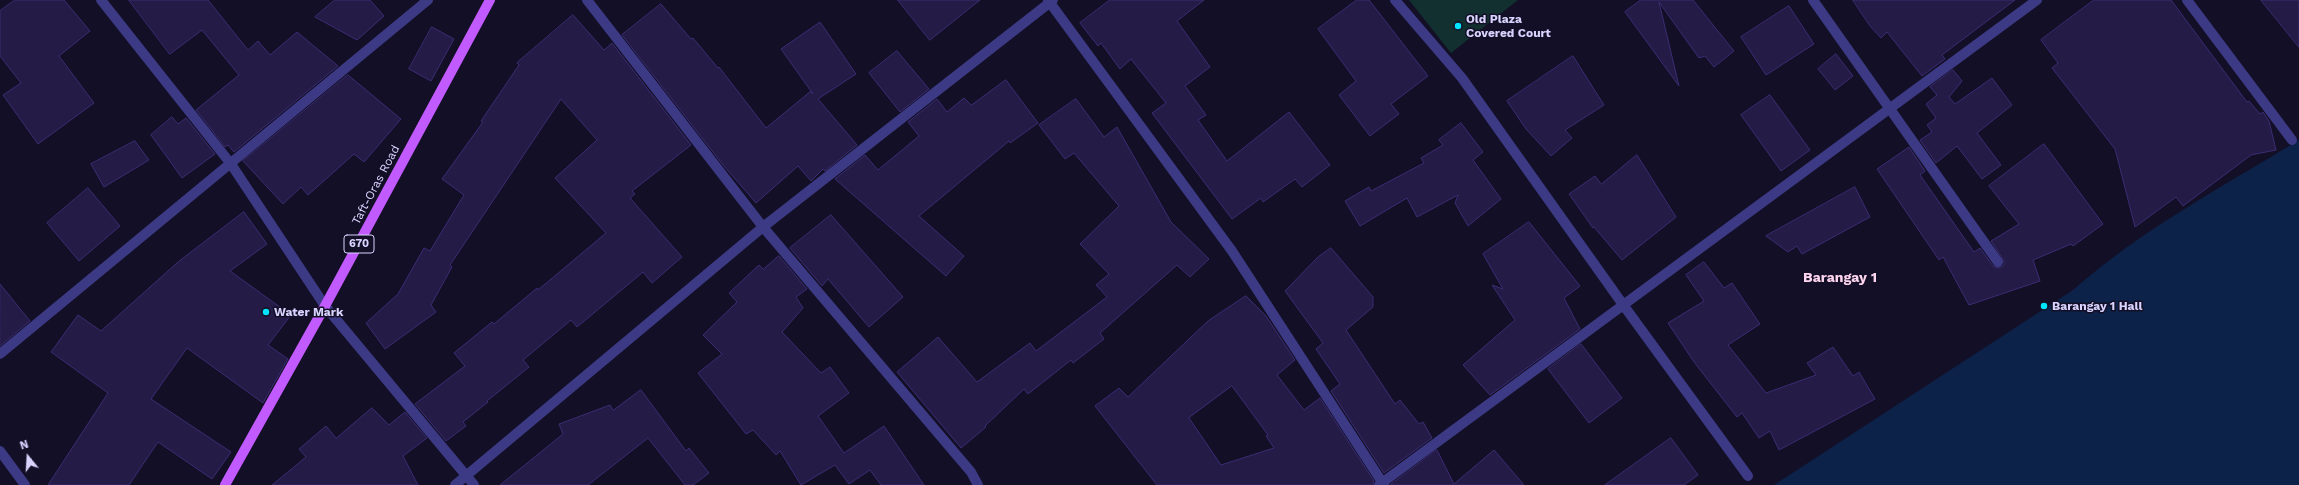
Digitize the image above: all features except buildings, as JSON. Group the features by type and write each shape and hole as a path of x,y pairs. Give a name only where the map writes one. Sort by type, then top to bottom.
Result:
{"main road":[{"name":"Taft-Oras Road","path":"225,485 325,306 490,0"}],"street":[{"path":"101,0 231,164 325,306 474,485"},
{"path":"0,354 428,0"},
{"path":"587,0 763,227 971,472 978,485"},
{"path":"1396,0 1462,78 1624,306 1748,476"},
{"path":"1812,0 1891,109 1998,262"},
{"path":"455,485 763,227 1050,1 1232,251 1381,484 2037,0"},
{"path":"2187,0 2292,140"},
{"path":"0,451 25,485"}],"green space":[{"name":"Old Plaza Covered Court","path":"1409,0 1518,0 1451,53"}],"water":[{"path":"2299,140 2299,485 1774,485 2073,290 2099,268 2154,229"}],"place":[{"name":"Old Plaza Covered Court","path":"1458,26"},
{"name":"Barangay 1 Hall","path":"2044,306"},
{"name":"Water Mark","path":"266,312"}],"district":[{"name":"Barangay 1","path":"1840,278"}]}
